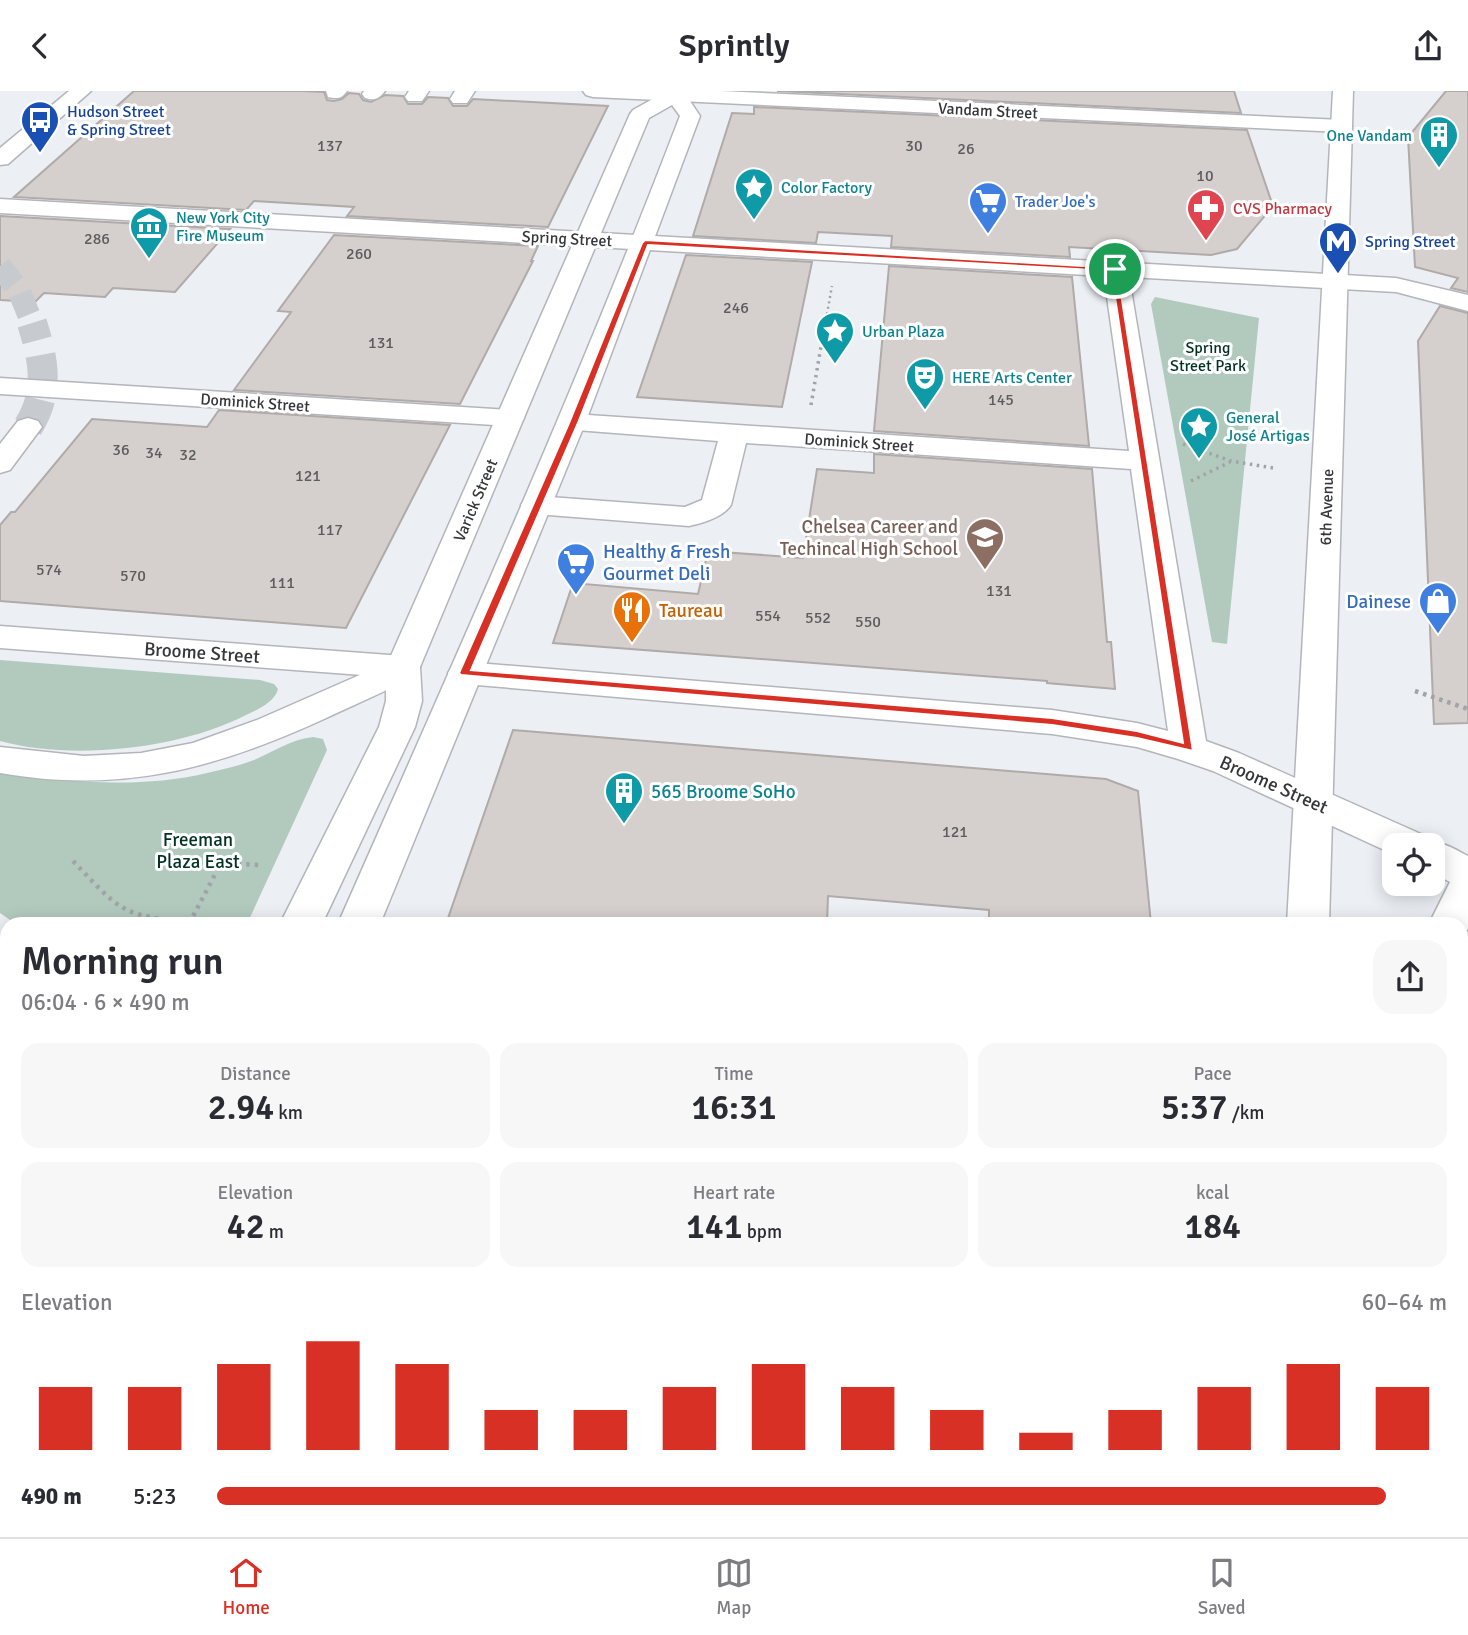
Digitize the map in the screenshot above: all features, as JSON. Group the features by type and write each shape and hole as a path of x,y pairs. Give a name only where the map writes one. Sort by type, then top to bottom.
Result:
{"main road":[{"path":"0,159 81,91"},
{"name":"Vandam Street","path":"593,91 1342,126"},
{"name":"6th Avenue","path":"1308,917 1343,91"},
{"path":"362,917 573,423 645,243 690,117 677,93"},
{"name":"Varick Street","path":"304,917 397,727 404,701 403,667 640,114 677,93"},
{"name":"Spring Street","path":"0,206 1396,285 1468,303"},
{"path":"1115,269 1189,749"},
{"name":"Dominick Street","path":"0,386 510,418"},
{"name":"Dominick Street","path":"573,423 1144,461"},
{"path":"0,464 28,427"},
{"path":"536,505 689,517 716,505 734,433"},
{"name":"Broome Street","path":"0,637 403,667"},
{"path":"0,760 51,768 88,768 120,767 191,755 251,737 370,686 403,667"},
{"name":"Broome Street","path":"465,673 1052,722 1137,735 1226,762 1383,833"},
{"path":"1445,862 1468,873"},
{"path":"1453,917 1468,886"}],"path":[{"path":"811,407 832,285"},
{"path":"1171,439 1231,461 1273,468"},
{"path":"1190,481 1231,461"},
{"path":"1415,691 1468,709"},
{"path":"73,861 117,906 141,917"},
{"path":"193,917 221,863 259,865"}],"green space":[{"name":"Spring Street Park","path":"1155,297 1259,318 1227,644 1212,642 1151,304"},
{"path":"0,660 260,680 274,684 278,689 269,702 255,711 190,736 92,751 29,747 0,741"},
{"name":"Freeman Plaza East","path":"305,738 323,739 327,750 250,917 6,917 0,913 0,773 78,781 156,781 237,766"}],"building":[{"path":"134,91 302,91 324,92 327,100 334,101 349,93 359,94 363,100 371,102 385,95 403,96 408,104 422,104 428,97 448,98 453,106 467,106 473,99 608,106 548,227 347,216 354,207 254,201 246,210 14,197"},
{"path":"777,91 1234,91 1241,113"},
{"path":"1446,91 1468,91 1468,292 1451,288 1458,278 1415,267 1408,137"},
{"path":"754,107 1247,130 1273,206 1237,249 1211,255 1069,247 1070,257 891,247 892,236 818,232 816,243 693,236 732,113 754,114"},
{"path":"0,216 230,229 175,292 113,288 105,297 44,293 35,302 0,300"},
{"path":"334,235 538,246 533,261 460,404 234,390 291,312 278,311"},
{"path":"686,255 812,262 782,407 637,397"},
{"path":"889,266 1072,277 1089,446 874,431"},
{"path":"1440,306 1468,313 1468,723 1434,724 1418,341"},
{"path":"219,410 450,425 346,628 0,601 0,525 11,512 15,512 92,419 207,427"},
{"path":"874,454 1092,469 1107,642 1111,642 1115,689 1047,681 553,643 573,583 698,594 708,551 803,558 817,469 874,473"},
{"path":"513,730 1106,779 1138,791 1150,917 989,917 989,910 828,896 827,917 448,917"}],"tunnel":[{"path":"0,266 19,291 33,325"},
{"path":"28,427 40,401 43,376 40,350 32,323"}],"place":[{"name":"Hudson Street & Spring Street","path":"40,154"},
{"name":"One Vandam","path":"1439,169"},
{"name":"Color Factory","path":"754,221"},
{"name":"Trader Joe's","path":"988,235"},
{"name":"CVS Pharmacy","path":"1206,242"},
{"name":"New York City Fire Museum","path":"149,260"},
{"name":"Spring Street","path":"1338,275"},
{"name":"Urban Plaza","path":"835,365"},
{"name":"HERE Arts Center","path":"925,411"},
{"name":"General José Artigas","path":"1199,460"},
{"name":"Chelsea Career and Techincal High School","path":"985,571"},
{"name":"Healthy & Fresh Gourmet Deli","path":"576,596"},
{"name":"Dainese","path":"1438,635"},
{"name":"Taureau","path":"632,644"},
{"name":"565 Broome SoHo","path":"624,825"}],"route":[{"path":"645,243 1115,269 1189,749 1137,735 1052,722 465,673 573,423 645,243"}]}
